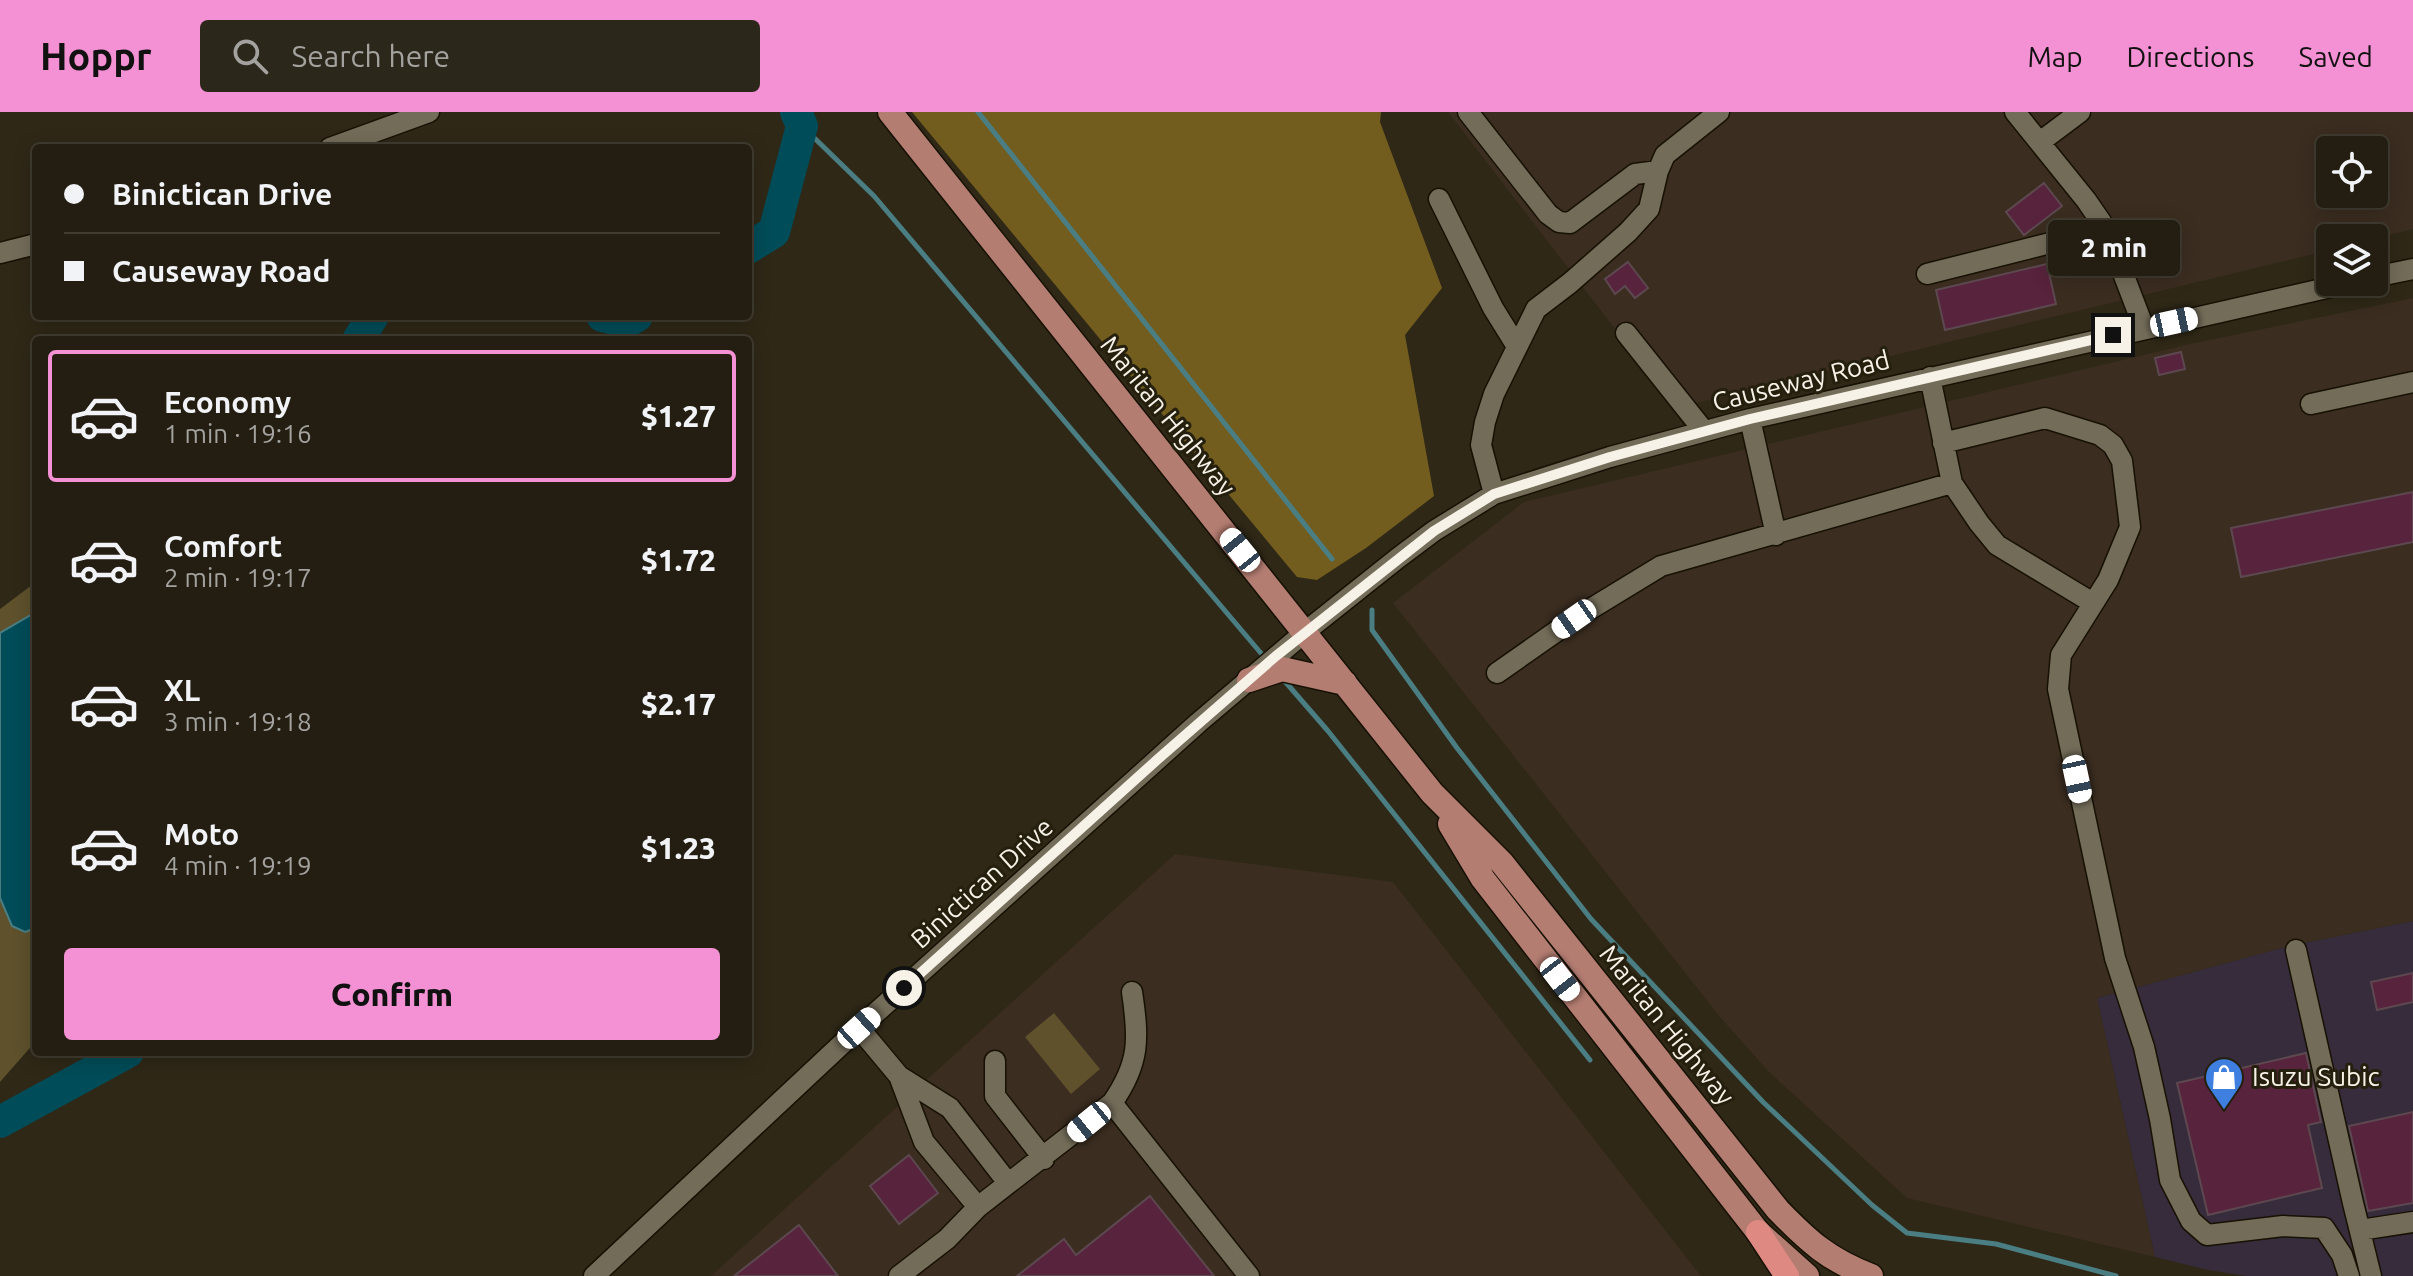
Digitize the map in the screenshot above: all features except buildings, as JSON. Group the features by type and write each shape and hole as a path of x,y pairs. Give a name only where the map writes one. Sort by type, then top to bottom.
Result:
{"highway":[{"path":"1758,1232 1787,1276"}],"main road":[{"name":"Maritan Highway","path":"890,112 1432,793 1502,863 1778,1210 1811,1243 1849,1268 1871,1276"},
{"path":"1249,680 1282,669 1345,683"},
{"name":"Maritan Highway","path":"1432,793 1483,879 1758,1232 1807,1276"}],"street":[{"path":"341,144 429,112"},
{"path":"1468,112 1548,214 1559,222 1570,223 1635,174 1658,171"},
{"path":"1494,494 1481,445 1485,422 1516,345 1536,309 1628,232 1649,209 1665,155 1719,112"},
{"path":"2015,112 2106,229 2144,328"},
{"path":"2040,142 2080,112"},
{"path":"1439,199 1493,308 1516,345"},
{"path":"1927,274 2106,229"},
{"path":"0,253 32,245"},
{"path":"2388,274 2413,269"},
{"name":"Causeway Road","path":"1305,632 1434,531 1494,494 1610,457 1750,419 2316,290"},
{"path":"1626,333 1704,431"},
{"path":"1930,377 1952,483 1979,523 1997,545 2093,603"},
{"path":"2311,404 2413,382"},
{"path":"1943,443 2045,418 2100,435 2113,445 2122,461 2130,527 2108,580 2061,655 2058,689 2115,958 2144,1047 2170,1180 2191,1221 2207,1235 2283,1226 2324,1228 2342,1255 2349,1276"},
{"path":"1750,419 1776,535"},
{"path":"1497,673 1574,619 1661,566 1952,483"},
{"name":"Binictican Drive","path":"594,1276 859,1028 1158,759 1305,632"},
{"path":"2296,950 2371,1276"},
{"path":"899,1276 947,1239 978,1207 1044,1159 1112,1103 1127,1082 1136,1051 1137,1025 1132,992"},
{"path":"859,1028 899,1076 950,1108 1008,1183"},
{"path":"995,1061 995,1096 1044,1159"},
{"path":"899,1076 924,1142 978,1207"},
{"path":"1112,1103 1249,1276"},
{"path":"2360,1230 2413,1222"}],"shaded area":[{"path":"912,112 1381,112 1380,122 1442,288 1405,335 1434,496 1366,548 1317,580 1297,577"},
{"path":"1448,112 2413,112 2413,229 2388,235 2388,224 2316,224 2316,253 1676,408"},
{"path":"2413,298 2413,921 2289,946 2097,998 2155,1257 1907,1198 1768,1071 1720,1017 1393,603 1524,502 2190,344"},
{"path":"32,585 32,1046 0,1082 0,609"},
{"path":"1175,854 1393,882 1701,1276 711,1276"},
{"name":"Isuzu Subic","path":"2413,921 2413,1276 2246,1276 2155,1257 2097,998 2289,946"},
{"path":"1054,1013 1100,1069 1071,1094 1025,1037"}],"water":[{"path":"32,614 32,929 25,932 12,926 0,898 0,633"}],"waterway":[{"path":"752,246 774,232 802,126 796,112"},
{"path":"978,112 1332,559"},
{"path":"802,126 874,196 1265,658"},
{"path":"360,336 370,320"},
{"path":"619,320 630,320"},
{"path":"1372,610 1372,630 1457,748 1591,919 1763,1102 1872,1205 1907,1233 1996,1244 2116,1276"},
{"path":"1282,678 1328,731 1590,1060"},
{"path":"0,1122 121,1056"}],"place":[{"name":"Isuzu Subic","path":"2224,1111"}],"route":[{"path":"904,988 1276,656 1434,531 1494,494 1610,457 1750,419 2113,335"}]}
